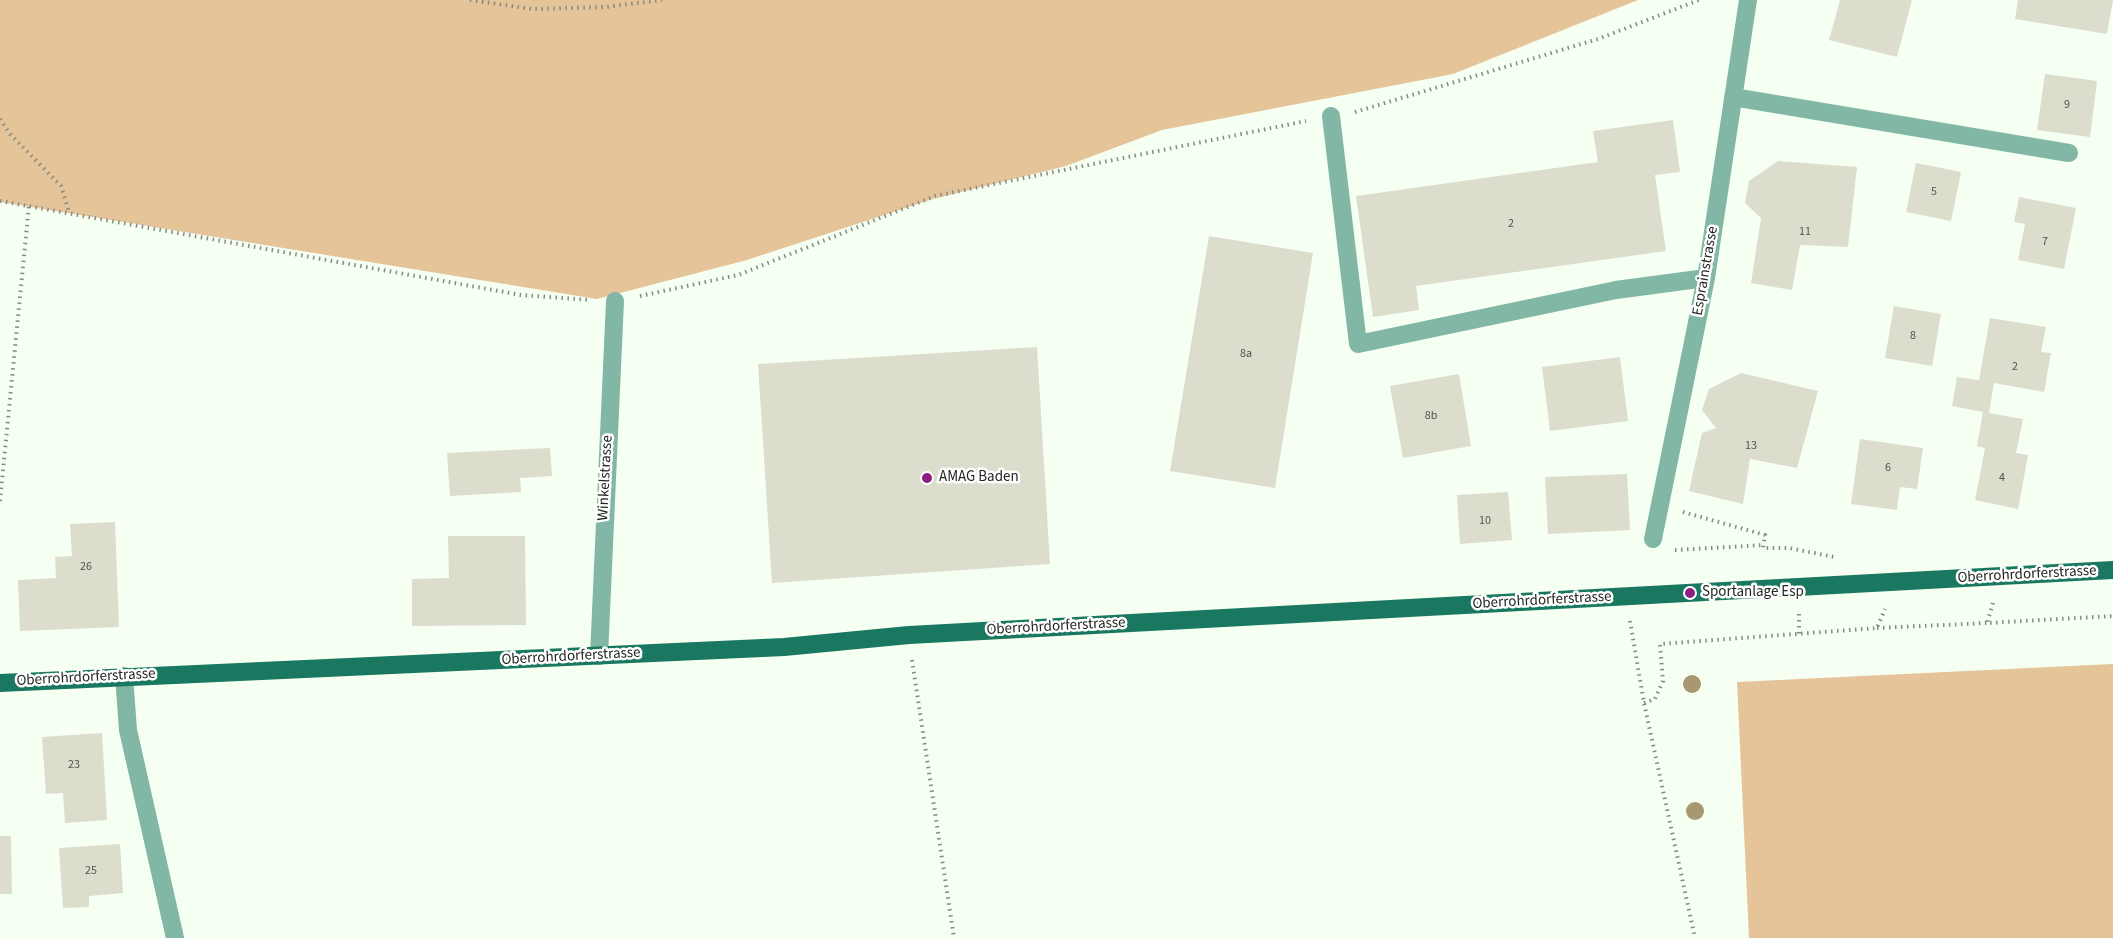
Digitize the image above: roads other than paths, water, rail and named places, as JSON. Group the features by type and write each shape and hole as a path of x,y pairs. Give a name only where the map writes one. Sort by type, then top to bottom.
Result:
{"main road":[{"name":"Oberrohrdorferstrasse","path":"0,683 598,656 783,646 909,635 2113,570"}],"street":[{"name":"Esprainstrasse","path":"1653,539 1706,278 1748,0"},
{"path":"1733,97 2069,153"},
{"path":"1331,116 1358,344 1616,290 1706,278"},
{"name":"Winkelstrasse","path":"598,656 615,301"},
{"path":"124,676 128,730 175,938"}],"place":[{"name":"AMAG Baden","path":"927,478"},
{"name":"Sportanlage Esp","path":"1690,593"}]}
